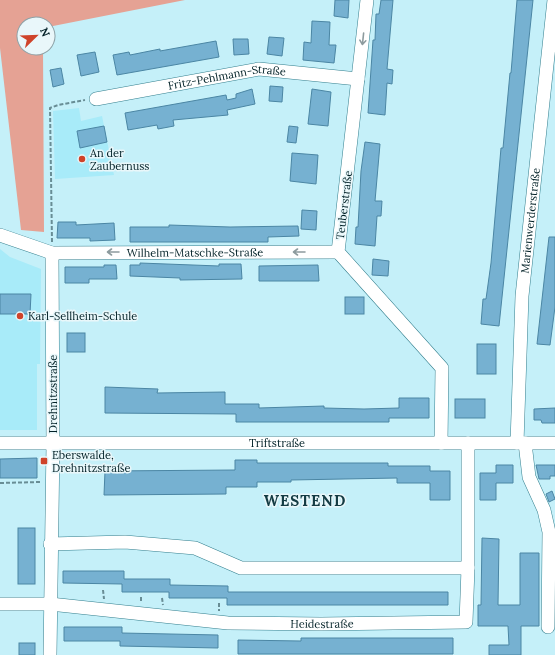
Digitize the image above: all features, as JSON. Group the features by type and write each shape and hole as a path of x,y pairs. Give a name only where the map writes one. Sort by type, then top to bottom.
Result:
{"street":[{"name":"Teuberstraße","path":"367,0 338,252 442,368 441,443"},
{"name":"Marienwerderstraße","path":"548,627 549,532 544,510 529,477 521,443 522,296 554,0"},
{"name":"Fritz-Pehlmann-Straße","path":"96,99 259,69 358,79"},
{"name":"Wilhelm-Matschke-Straße","path":"0,235 52,253 338,252"},
{"name":"Drehnitzstraße","path":"50,655 50,544 53,444 52,253"},
{"name":"Triftstraße","path":"0,443 555,443"},
{"name":"Heidestraße","path":"0,604 50,604 228,623 321,624 466,622 468,568 468,443"},
{"path":"50,544 125,542 195,548 241,568 468,568"}],"path":[{"path":"52,253 50,108 58,104 96,99"},
{"path":"0,483 52,482"}],"shaded area":[{"path":"0,0 185,0 56,25 56,16 16,16 16,56 43,56 44,232 21,230 0,48"},
{"name":"An der Zaubernuss","path":"79,108 81,121 102,116 114,175 55,179 53,111"},
{"name":"Karl-Sellheim-Schule","path":"0,249 10,257 41,269 40,364 37,364 37,430 0,430"}],"building":[{"path":"335,0 349,0 348,18 334,16"},
{"path":"381,0 393,0 387,69 393,70 392,84 387,83 385,115 368,113 373,40 375,40 376,14 379,14"},
{"path":"517,0 533,0 499,326 481,324 483,299 486,299 491,263 501,148 503,148"},
{"path":"312,21 330,22 329,45 336,45 334,63 303,60 304,42 311,43"},
{"path":"269,37 284,38 282,56 267,54"},
{"path":"233,39 248,39 249,54 234,55"},
{"path":"216,41 219,57 117,75 113,55 129,52 130,55 160,49 160,51"},
{"path":"95,52 99,72 81,76 77,55"},
{"path":"61,68 64,84 53,87 50,70"},
{"path":"270,86 283,87 282,102 269,101"},
{"path":"252,89 255,104 227,110 228,115 173,120 174,126 158,129 157,125 128,130 125,113 226,95 227,100 236,98 236,94"},
{"path":"312,89 331,92 328,126 308,124"},
{"path":"104,126 107,142 80,148 77,131"},
{"path":"289,126 298,127 296,143 287,142"},
{"path":"365,142 380,144 375,201 382,201 381,216 377,216 375,246 355,244 356,227 358,227 361,171"},
{"path":"292,153 318,155 316,184 290,181"},
{"path":"302,210 317,211 316,230 301,229"},
{"path":"58,222 76,222 76,225 114,223 115,240 90,241 90,238 57,238"},
{"path":"169,225 230,227 298,226 299,236 268,237 268,242 130,242 130,227 169,227"},
{"path":"549,237 555,237 555,307 550,345 537,344"},
{"path":"373,259 389,261 388,276 372,275"},
{"path":"140,263 219,266 219,264 241,264 242,279 180,280 180,278 130,276 130,265 140,265"},
{"path":"104,265 116,265 117,279 89,279 89,283 65,283 65,267 104,267"},
{"path":"318,265 319,281 259,281 259,266"},
{"path":"0,294 31,294 30,314 0,314"},
{"path":"345,297 364,297 364,314 345,314"},
{"path":"67,333 85,333 85,352 67,352"},
{"path":"477,344 496,344 496,374 477,374"},
{"path":"105,387 158,389 157,393 225,392 225,404 259,404 259,408 324,406 324,408 399,408 399,398 429,398 429,418 389,418 389,422 236,422 236,414 105,413"},
{"path":"455,399 485,399 485,418 455,418"},
{"path":"555,408 555,423 542,423 541,420 534,420 534,409"},
{"path":"37,458 37,478 0,478 0,459"},
{"path":"235,460 257,460 257,463 388,463 388,466 430,466 430,471 450,471 450,500 430,500 430,483 397,483 397,478 257,482 257,487 226,487 226,494 104,495 105,471 235,470"},
{"path":"496,465 513,465 513,483 496,483 496,500 480,500 480,473 496,473"},
{"path":"536,465 555,465 555,476 550,476 550,479 539,479"},
{"path":"552,491 555,499 549,502 546,494"},
{"path":"18,528 35,528 35,584 18,584"},
{"path":"482,538 499,539 498,605 520,605 520,553 539,553 539,626 521,626 521,655 489,655 489,645 509,645 508,626 478,626 478,605 481,605"},
{"path":"63,571 124,571 124,579 170,579 170,585 228,586 228,592 448,592 448,605 227,605 227,598 169,598 169,592 122,592 122,584 63,583"},
{"path":"64,627 122,627 122,633 218,635 218,648 120,646 120,641 64,641"},
{"path":"301,638 453,638 453,654 238,654 238,640 301,641"},
{"path":"19,643 35,643 35,655 19,655"}],"place":[{"name":"An der Zaubernuss","path":"82,159"},
{"name":"Karl-Sellheim-Schule","path":"20,316"},
{"name":"Eberswalde, Drehnitzstraße","path":"44,461"}],"district":[{"name":"WESTEND","path":"305,500"}]}
